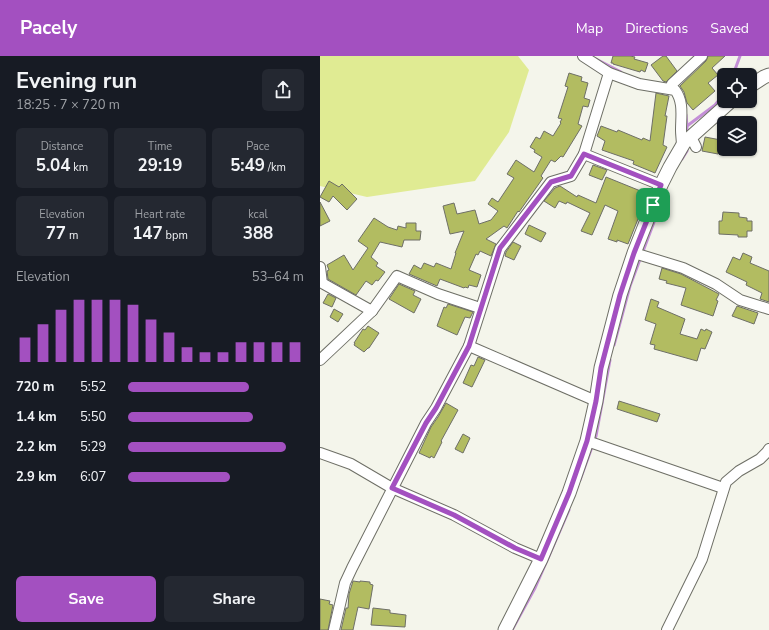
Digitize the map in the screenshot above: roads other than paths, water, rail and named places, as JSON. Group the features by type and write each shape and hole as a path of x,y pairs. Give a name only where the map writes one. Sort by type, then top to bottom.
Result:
{"street":[{"path":"583,56 609,73 646,85 671,87 675,90 680,99 682,115 681,131 689,142"},
{"path":"671,87 702,56"},
{"path":"334,630 345,583 426,423 436,408 469,346 500,248 551,182 571,176 584,154 609,73"},
{"path":"757,82 769,75"},
{"path":"505,630 541,559 591,442 601,368 609,336 639,255 661,185 670,167 689,142 724,108"},
{"path":"584,154 661,185"},
{"path":"639,255 683,268 716,284 740,300 769,309"},
{"path":"320,268 322,282 372,311"},
{"path":"320,360 372,311 397,276 438,294 480,308"},
{"path":"469,346 596,401"},
{"path":"591,442 723,488"},
{"path":"667,630 702,559 723,488 729,478 760,459 769,449"},
{"path":"320,453 351,464 392,488 454,515 515,548 541,559"}],"waterway":[{"path":"736,68 740,56"},
{"path":"596,59 621,72"},
{"path":"687,135 687,126 717,103"},
{"path":"686,115 687,126"},
{"path":"682,159 687,151 687,147"},
{"path":"614,345 630,286 663,198"},
{"path":"580,480 596,436 610,360"},
{"path":"512,630 535,588 569,510"}]}
